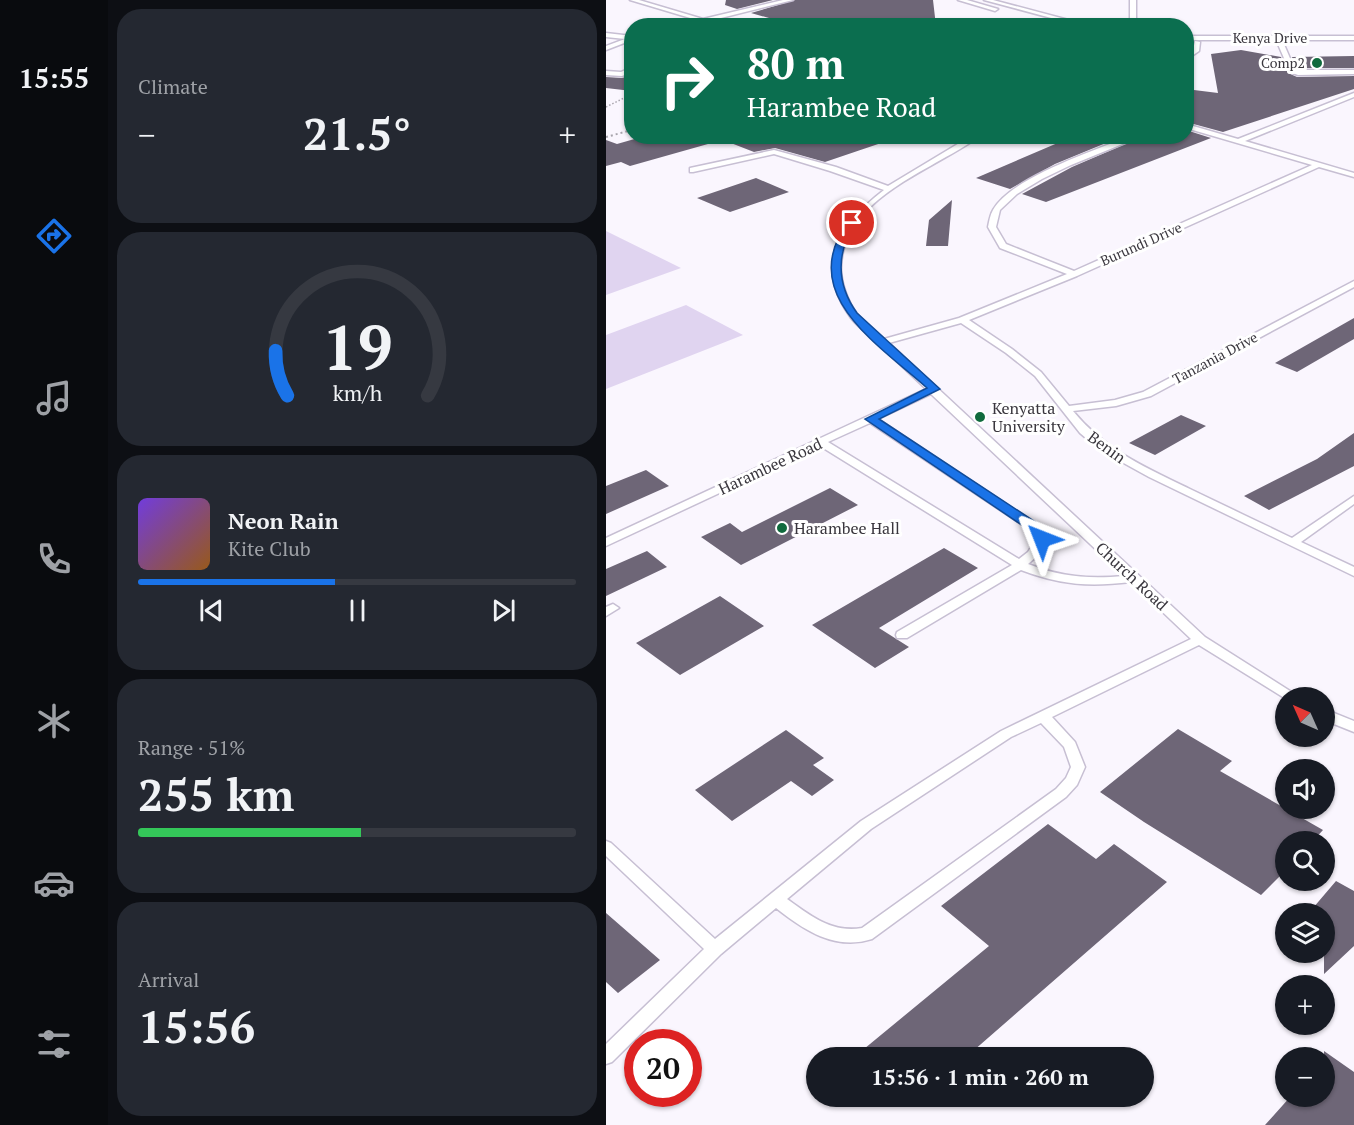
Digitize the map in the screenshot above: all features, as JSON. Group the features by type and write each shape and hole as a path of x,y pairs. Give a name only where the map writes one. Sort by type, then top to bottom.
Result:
{"lane":[{"path":"633,0 694,18"},
{"path":"710,18 790,0"},
{"path":"961,0 1030,18"},
{"path":"987,0 1058,18"},
{"path":"1133,0 1133,18"},
{"path":"606,35 624,37"},
{"name":"Kenya Drive","path":"1194,40 1354,40"},
{"name":"Kenya Drive","path":"1194,41 1354,40"},
{"path":"606,48 624,41"},
{"path":"1194,52 1197,42"},
{"path":"1280,42 1292,71 1298,73 1354,72"},
{"path":"606,73 624,73"},
{"path":"1239,141 1354,95"},
{"path":"1194,128 1354,175"},
{"name":"Church Road","path":"964,144 889,189 861,211 843,235 835,260 838,286 844,303 853,315 1200,640 1276,687"},
{"path":"1074,274 1003,246 994,238 991,225 996,208 1036,177 1119,144"},
{"path":"693,170 774,152 833,169 889,189"},
{"name":"Burundi Drive","path":"962,320 1074,274 1318,165"},
{"name":"Tanzania Drive","path":"1068,409 1116,404 1147,394 1354,284"},
{"path":"883,342 962,320"},
{"name":"Benin","path":"962,320 1026,363 1068,409 1084,431 1104,448 1129,464 1354,572"},
{"name":"Harambee Road","path":"606,542 934,389"},
{"path":"871,419 1038,530 1042,539 1020,565 902,635"},
{"path":"820,442 1020,565 1052,578 1070,582 1094,583 1135,578"},
{"path":"1294,542 1354,498"},
{"path":"606,1056 716,949 866,825 1006,734 1200,640"},
{"path":"776,899 811,926 830,934 852,938 867,933 1060,793 1072,781 1078,767 1070,746 1043,716"},
{"path":"1335,719 1354,727"},
{"path":"606,848 716,949"}],"path":[{"path":"606,106 624,98"},
{"path":"606,137 624,132"}],"shaded area":[{"path":"606,231 681,268 606,295"},
{"path":"686,305 743,335 606,389 606,335"}],"building":[{"path":"726,0 773,0 737,9 725,5"},
{"path":"795,0 933,0 935,18 769,18 751,13"},
{"path":"1241,50 1281,57 1288,73 1297,77 1354,76 1354,89 1223,132 1194,124 1194,90 1218,93 1211,54"},
{"path":"1354,56 1354,68 1296,68 1292,57"},
{"path":"606,77 624,77 624,90 606,88"},
{"path":"1194,133 1211,138 1046,202 1022,194 1072,167 1125,144 1194,144"},
{"path":"606,140 617,144 624,142 624,144 708,144 630,166 621,162 606,166"},
{"path":"733,144 878,144 825,162 775,148 754,152"},
{"path":"1055,144 1104,144 1055,164 1010,189 976,178"},
{"path":"756,178 789,192 730,212 697,198"},
{"path":"952,200 948,246 926,246 929,220"},
{"path":"1354,318 1354,339 1297,372 1275,363"},
{"path":"1181,415 1206,426 1155,455 1129,443"},
{"path":"1354,433 1354,466 1269,510 1244,496 1317,459"},
{"path":"646,470 669,486 606,514 606,486"},
{"name":"Harambee Hall","path":"830,488 858,505 741,565 701,537 730,523 742,532"},
{"path":"944,548 978,568 879,628 909,647 875,668 812,625"},
{"path":"647,551 667,567 606,596 606,569"},
{"path":"720,596 764,626 680,675 636,643"},
{"path":"1178,729 1232,761 1220,771 1275,803 1275,819 1304,819 1323,830 1275,831 1275,881 1261,895 1100,792"},
{"path":"786,730 824,758 813,765 834,780 812,796 791,781 732,821 695,790"},
{"path":"1048,824 1096,859 1114,844 1167,882 978,1047 866,1047 989,946 941,906"},
{"path":"1335,882 1354,891 1354,946 1324,974 1324,963 1335,963 1335,903 1317,903 1327,891 1335,891"},
{"path":"606,913 660,960 618,993 606,982"},
{"path":"1335,1059 1354,1072 1354,1125 1265,1125 1281,1107 1335,1107"}],"place":[{"name":"Comp2","path":"1317,63"},
{"name":"Kenyatta University","path":"980,417"},
{"name":"Harambee Hall","path":"782,528"}],"route":[{"path":"852,223 843,235 835,260 838,286 844,303 853,315 934,389 871,419 1038,530 1042,539"}]}
